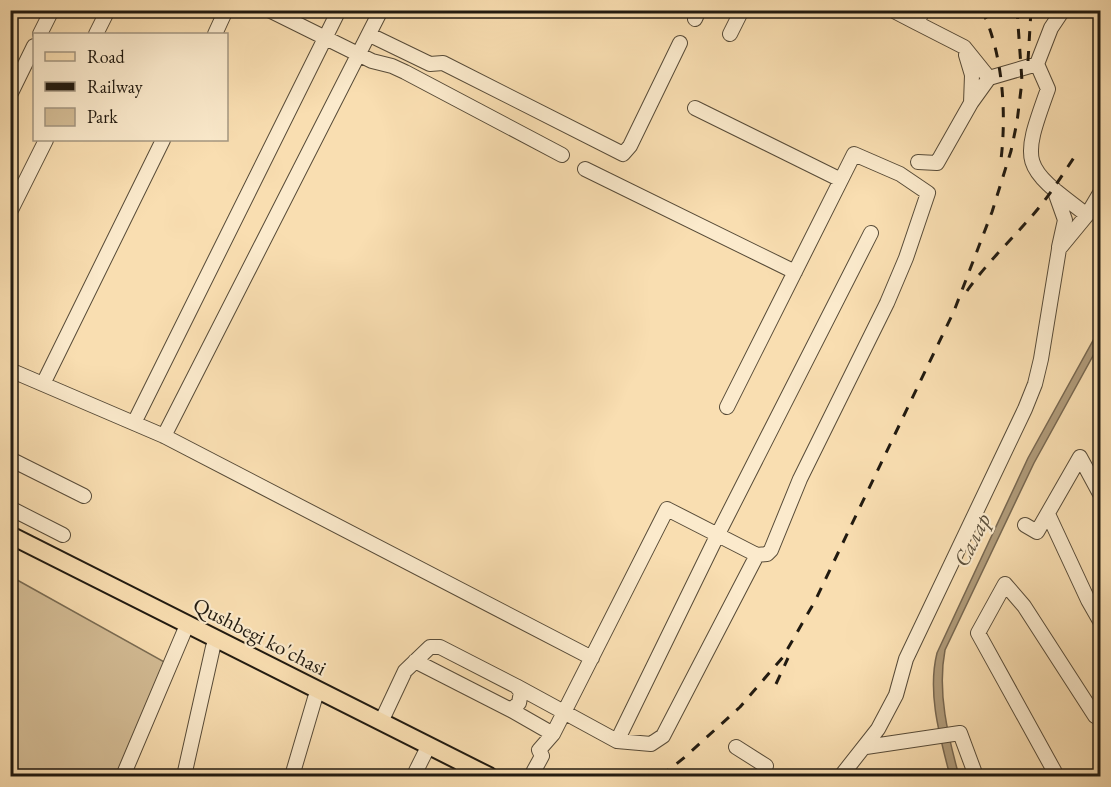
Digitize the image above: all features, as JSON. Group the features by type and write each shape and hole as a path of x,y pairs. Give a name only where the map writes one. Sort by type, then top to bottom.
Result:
{"main road":[{"name":"Qushbegi ko'chasi","path":"10,535 464,775"},
{"name":"Qushbegi ko'chasi","path":"10,544 184,632 381,722 489,777"}],"lane":[{"path":"40,33 52,10"},
{"path":"96,33 108,10"},
{"path":"215,33 226,10"},
{"path":"269,10 360,55 405,72 562,155"},
{"path":"134,423 339,10"},
{"path":"730,34 742,10"},
{"path":"892,10 920,17 964,47 989,78"},
{"path":"1063,10 1051,28 1037,64 1048,89 1032,136 1030,153 1035,170 1054,189 1087,215"},
{"path":"164,436 370,36 378,12"},
{"path":"370,36 430,64 443,63 623,154 630,146 680,42"},
{"path":"964,47 972,75 971,103"},
{"path":"10,95 33,48"},
{"path":"918,162 937,163 971,103 989,78 1037,64"},
{"path":"695,108 841,180"},
{"path":"10,212 46,141"},
{"path":"43,384 163,141"},
{"path":"531,777 542,756 539,750 553,734 667,509 757,555 766,554 775,543 800,480 887,303 906,258 928,193 900,174 854,154 727,407"},
{"path":"585,170 795,272"},
{"path":"842,776 866,747 896,695 906,659 1035,384 1065,220 1054,189"},
{"path":"1059,249 1101,194"},
{"path":"617,741 717,536 871,233"},
{"path":"10,370 164,436 592,658"},
{"path":"1025,525 1037,532 1080,456 1101,494"},
{"path":"10,459 84,496"},
{"path":"10,508 63,535"},
{"path":"1047,514 1088,600 1101,621"},
{"path":"381,722 405,671 430,647 440,647 617,741 651,744 663,736 757,555"},
{"path":"1056,777 978,633 1005,584 1024,606 1095,716 1101,719"},
{"path":"123,777 184,632"},
{"path":"184,777 213,646"},
{"path":"415,661 553,734"},
{"path":"511,710 519,703 521,697 521,692 516,686"},
{"path":"292,777 315,698"},
{"path":"866,747 960,733 976,777"},
{"path":"736,747 766,766 760,777"},
{"path":"421,777 416,771 425,753"}],"green space":[{"path":"10,576 168,664 121,776 11,776"}],"shaded area":[{"name":"Салар","path":"1100,328 1100,343 1034,463 945,650 943,698 959,776 950,776 934,699 934,668 937,653 1028,458"}],"railway":[{"path":"982,10 995,47 1002,88 1003,129 1000,167"},
{"path":"661,776 740,707 783,657 815,601 954,311 992,212 1011,151 1022,81 1017,10"},
{"path":"1028,61 1031,10"},
{"path":"967,291 1037,210 1075,156"},
{"path":"776,684 788,658"}]}
